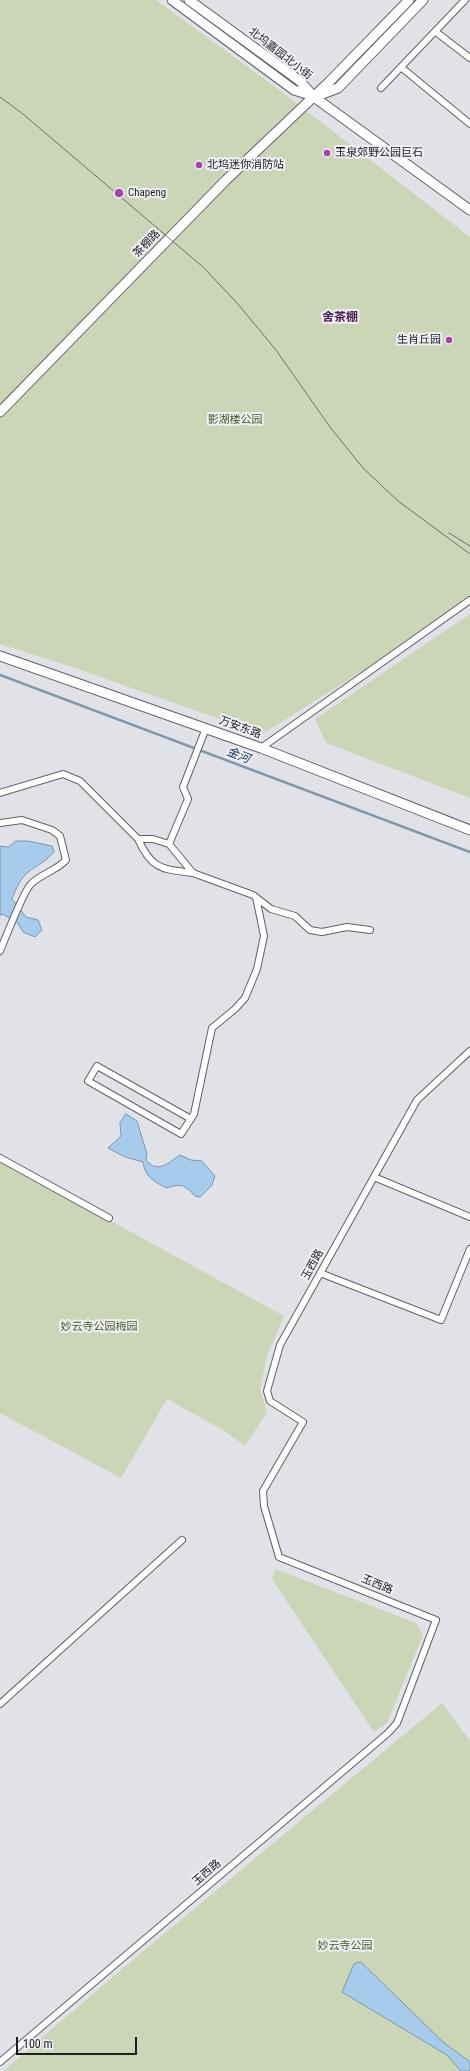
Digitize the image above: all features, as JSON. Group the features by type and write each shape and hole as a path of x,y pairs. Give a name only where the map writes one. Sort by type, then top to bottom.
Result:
{"street":[{"name":"北坞嘉园北小街","path":"172,0 294,90 314,96"},
{"name":"北坞嘉园北小街","path":"189,0 300,81 314,96"},
{"name":"茶棚路","path":"0,412 226,180 314,96 409,0"},
{"name":"茶棚路","path":"314,96 338,88 423,0"},
{"path":"381,88 402,68 465,0"},
{"path":"436,32 470,58"},
{"path":"402,68 470,124"},
{"path":"314,96 470,210"},
{"path":"261,748 470,600"},
{"name":"万安东路","path":"0,656 261,748 470,830"},
{"path":"169,844 188,799 183,787 206,728"},
{"path":"0,793 63,774 80,781 138,838 146,856 163,869 193,873 256,897 271,909 295,916 310,930 322,932 347,927 370,930"},
{"path":"0,824 22,820 52,830 60,836 66,860 59,868 44,874 29,885 0,951"},
{"path":"138,838 153,839 169,844 193,873"},
{"path":"190,1119 97,1066 88,1081 181,1134 194,1114 212,1028 235,1009 245,998 257,969 264,936 256,897"},
{"name":"玉西路","path":"0,2062 388,1733 397,1723 405,1707 436,1620 279,1557 264,1506 263,1491 303,1422 270,1401 268,1391 280,1345 418,1100 470,1051"},
{"path":"0,1158 109,1218"},
{"path":"374,1177 470,1217"},
{"path":"320,1274 441,1320 470,1249"},
{"path":"0,1704 182,1540"}],"green space":[{"name":"影湖楼公园","path":"0,0 156,0 286,95 470,237 470,604 262,734 78,669 0,644"},
{"path":"470,614 470,798 326,743 315,719"},
{"name":"妙云寺公园梅园","path":"0,1160 284,1316 267,1356 260,1389 267,1412 245,1446 223,1430 167,1399 121,1478 0,1413"},
{"path":"275,1569 416,1623 423,1635 387,1723 374,1732 272,1579"},
{"name":"妙云寺公园","path":"442,1703 470,1741 470,2071 3,2071 135,1958"}],"water":[{"path":"16,841 28,841 52,846 54,852 24,876 20,881 12,899 26,917 38,920 42,930 35,937 23,932 17,922 2,914 0,916 0,846 8,847"},
{"path":"126,1114 137,1121 147,1154 146,1160 150,1164 159,1167 163,1166 180,1155 191,1160 202,1161 215,1176 212,1185 200,1197 195,1196 188,1189 179,1185 167,1188 158,1184 148,1175 143,1162 125,1157 108,1148 121,1136 120,1123"},
{"path":"361,1962 443,2042 470,2062 470,2071 461,2071 447,2055 342,1992 354,1964"}],"waterway":[{"name":"金河","path":"0,675 470,852"}],"tram line":[{"path":"0,97 23,114 203,267 237,303 276,350 330,427 363,468 398,501 470,554"},
{"path":"449,533 470,546"}],"place":[{"name":"玉泉郊野公园巨石","path":"327,153"},
{"name":"北坞迷你消防站","path":"199,165"},
{"name":"Chapeng","path":"119,193"},
{"name":"生肖丘园","path":"449,340"}],"district":[{"name":"舍茶棚","path":"340,318"}]}
